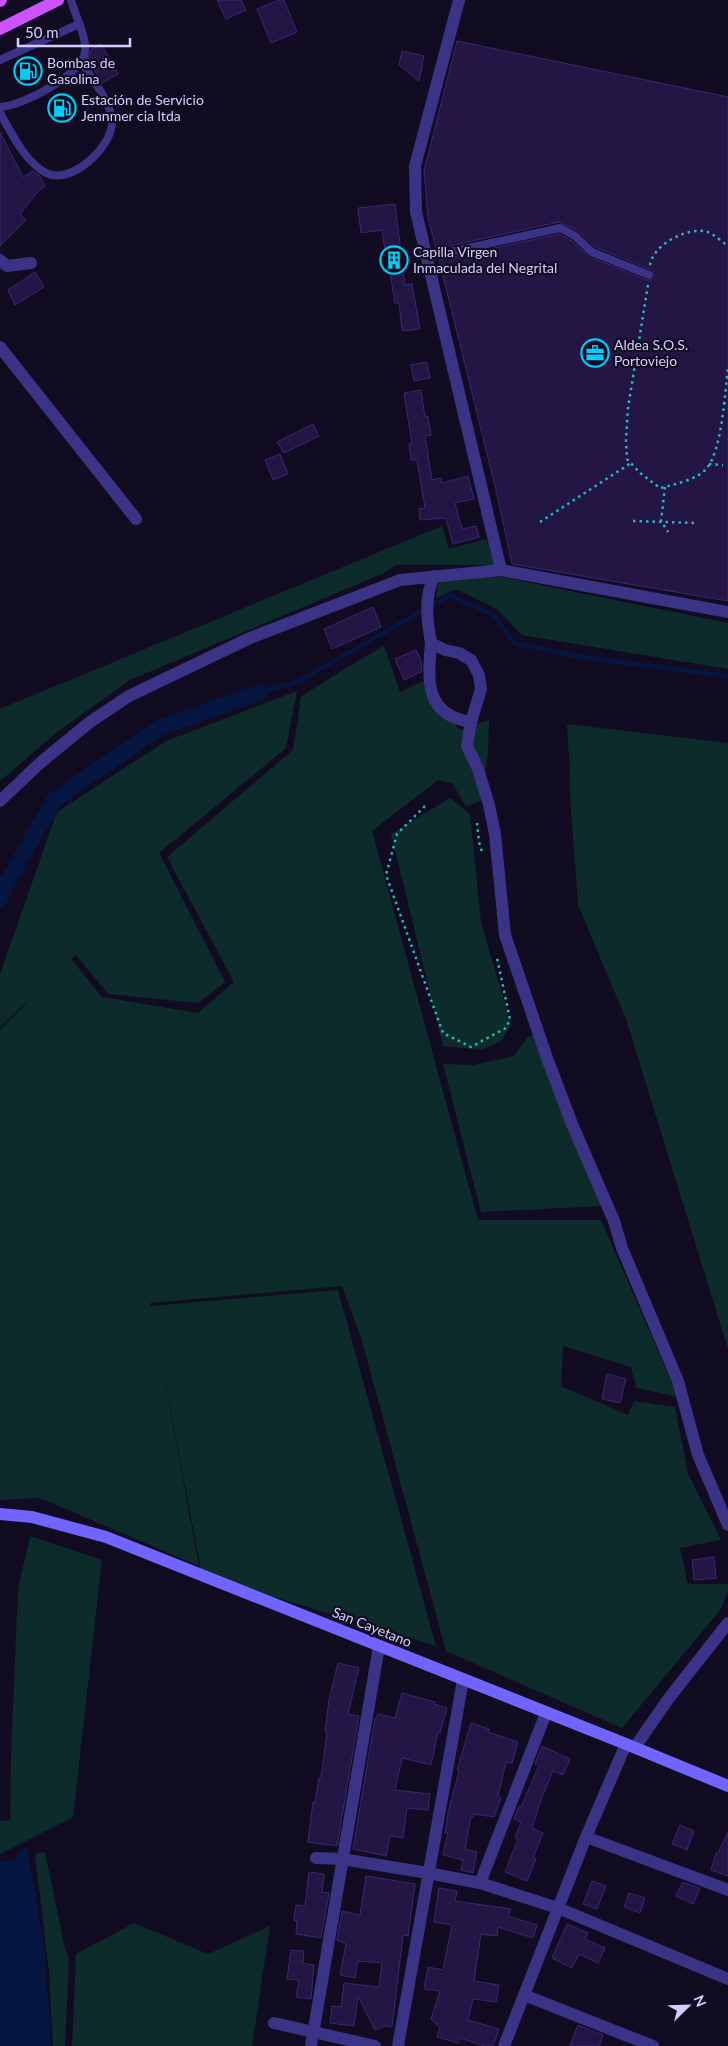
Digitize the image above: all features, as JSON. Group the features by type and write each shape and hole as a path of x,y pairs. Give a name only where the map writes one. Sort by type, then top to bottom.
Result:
{"main road":[{"path":"0,29 58,0"},
{"name":"San Cayetano","path":"0,1514 32,1517 106,1537 630,1745 728,1786"}],"street":[{"path":"460,0 415,166 416,212 501,570"},
{"path":"0,260 7,266 31,262"},
{"path":"0,347 136,519"},
{"path":"0,801 40,763 90,722 129,696 250,638 400,580 501,570 728,612"},
{"path":"434,576 428,590 427,619 431,643 430,689 435,701 446,713 456,720 471,722"},
{"path":"431,643 465,656 471,660 479,675 481,689 471,722 467,746 478,769 489,805 505,935 572,1124 614,1221 622,1248 678,1381 698,1455 728,1524"},
{"path":"504,2046 586,1837 630,1745 728,1623"},
{"path":"311,2046 379,1646"},
{"path":"398,2046 463,1680"},
{"path":"480,1884 546,1713"},
{"path":"586,1837 728,1890"},
{"path":"316,1858 342,1859 428,1872 480,1884 558,1908 728,1979"},
{"path":"524,1995 653,2046"},
{"path":"274,2023 375,2046"}],"lane":[{"path":"0,107 28,98 64,79 82,63 86,50 71,0"},
{"path":"0,60 79,24"},
{"path":"0,113 19,146 42,170 49,174 59,175 73,172 101,150 110,135 112,121 109,107 82,63"},
{"path":"427,257 560,228 575,236 592,252 649,275"}],"path":[{"path":"728,246 709,232 695,231 669,239 651,260 628,408 626,440 627,459 660,488 680,484 706,470 716,451 728,367"},
{"path":"723,403 728,404"},
{"path":"540,522 631,463"},
{"path":"709,464 723,465"},
{"path":"665,487 661,522 668,532"},
{"path":"632,521 698,522"},
{"path":"485,858 479,842 477,821 489,805"},
{"path":"425,806 397,834 386,875 443,1033 471,1047 506,1028 510,1019 496,952"}],"green space":[{"path":"442,526 449,549 486,539 495,565 396,565 382,574 130,680 56,733 0,781 0,709"},
{"path":"439,577 502,577 728,623 728,669 522,635 497,609 456,589 436,598"},
{"path":"384,646 400,692 423,681 437,705 460,730 489,720 488,751 482,800 466,807 453,784 438,780 372,831 478,1220 601,1220 678,1397 636,1388 631,1367 563,1346 561,1386 628,1415 634,1401 675,1407 688,1473 721,1540 680,1548 688,1584 728,1584 728,1591 721,1609 622,1728 446,1651 362,1341 342,1286 150,1303 151,1306 338,1290 436,1646 202,1575 156,1333 199,1566 40,1498 0,1500 0,1030 37,993 0,1027 0,974 57,812 166,741 297,691 286,748 159,853 225,982 198,1003 108,994 76,955 71,959 102,997 198,1013 234,982 167,857 293,750 301,697"},
{"path":"567,724 728,743 728,1349 626,1019 578,905 569,783"},
{"path":"450,798 470,814 481,922 511,1025 501,1041 481,1050 443,1046 391,834"},
{"path":"539,1032 601,1206 481,1212 443,1064 473,1065 514,1056 527,1038"},
{"path":"30,1536 102,1560 73,1817 0,1854 0,1821 10,1820 18,1589"},
{"path":"45,1852 65,1949 69,1959 65,2046 53,2046 49,1972 35,1854"},
{"path":"134,1923 208,1954 270,1926 252,2046 72,2046 76,1954"}],"water":[{"path":"26,1846 36,1895 43,1945 50,2046 0,2046 0,1862 14,1860"}],"building":[{"path":"217,0 241,0 246,10 226,19"},
{"path":"279,0 284,0 297,32 271,43 257,9"},
{"name":"Aldea S.O.S. Portoviejo","path":"457,41 728,97 728,601 512,564 496,490 439,260 559,234 572,241 590,257 647,280 652,280 655,275 651,270 595,247 578,231 559,222 436,249 428,217 424,171"},
{"path":"101,44 118,74 102,83 88,59 91,50"},
{"path":"402,51 424,56 419,81 399,65"},
{"path":"0,132 23,177 33,171 40,176 45,186 39,190 20,214 26,220 0,246"},
{"path":"395,204 405,285 412,284 420,329 402,331 399,303 395,303 390,273 388,273 382,230 361,233 358,208"},
{"path":"35,272 44,287 15,305 8,290"},
{"path":"427,362 430,378 414,381 411,365"},
{"path":"421,390 425,417 428,416 431,435 425,436 432,480 441,478 442,483 468,476 474,499 455,503 462,529 476,526 479,537 453,544 446,518 420,520 419,509 425,508 417,460 411,460 409,444 412,444 404,393"},
{"path":"313,424 319,436 284,453 277,442"},
{"path":"280,454 288,474 273,480 265,460"},
{"path":"373,607 381,627 332,649 324,629"},
{"path":"416,650 422,663 421,672 404,680 395,659"},
{"path":"607,1374 626,1379 620,1403 602,1399"},
{"path":"714,1557 716,1578 694,1580 692,1560"},
{"path":"338,1663 359,1668 348,1714 359,1716 337,1846 308,1842 313,1802 315,1803 319,1778 321,1778 329,1699"},
{"path":"402,1693 435,1702 434,1704 447,1708 440,1733 438,1732 431,1765 402,1758 395,1790 430,1794 428,1810 407,1808 403,1838 390,1836 386,1856 353,1849 375,1718 378,1714 395,1718"},
{"path":"471,1723 489,1729 488,1732 518,1742 512,1763 506,1762 498,1797 501,1798 494,1817 474,1814 471,1817 465,1849 477,1852 473,1873 461,1870 463,1860 443,1855 448,1833 445,1833 448,1813 459,1771 457,1770"},
{"path":"542,1746 570,1759 563,1775 553,1771 541,1800 532,1828 543,1833 533,1858 536,1859 527,1881 505,1872 518,1839 515,1838 521,1822 514,1819 539,1765 535,1764"},
{"path":"680,1825 694,1831 687,1850 672,1844"},
{"path":"728,1832 728,1876 711,1870 716,1853 718,1853"},
{"path":"309,1872 324,1874 322,1892 329,1893 321,1938 296,1934 297,1921 294,1920 296,1905 305,1906"},
{"path":"366,1876 415,1884 408,1936 403,1935 392,2027 385,2026 375,2030 358,1996 354,2026 330,2023 332,2006 341,2007 344,1983 379,1987 382,1963 358,1961 355,1978 340,1975 346,1944 337,1940 342,1911 360,1915"},
{"path":"592,1881 606,1886 597,1909 583,1904"},
{"path":"683,1882 700,1888 693,1904 676,1896"},
{"path":"439,1888 457,1891 455,1901 511,1909 508,1916 537,1925 533,1938 498,1927 497,1936 481,1934 474,1981 499,1985 496,2002 473,1999 468,2020 499,2029 493,2046 484,2046 460,2038 458,2043 437,2037 440,2028 431,2019 440,1991 424,1989 428,1967 443,1970 452,1925 434,1922"},
{"path":"629,1893 645,1898 640,1913 624,1907"},
{"path":"567,1924 588,1933 585,1939 605,1948 598,1963 579,1954 572,1968 552,1958"},
{"path":"291,1950 304,1951 303,1963 314,1965 311,1999 296,1997 299,1980 287,1979"},
{"path":"578,2025 603,2035 599,2046 570,2046"}],"waterway":[{"path":"260,692 299,681 450,595 495,616 514,643 581,657 728,676"},
{"path":"0,900 4,888 54,800 159,728 260,692"}],"place":[{"name":"Bombas de Gasolina","path":"28,71"},
{"name":"Estación de Servicio Jennmer cia ltda","path":"62,108"},
{"name":"Capilla Virgen Inmaculada del Negrital","path":"394,260"},
{"name":"Aldea S.O.S. Portoviejo","path":"595,353"}]}
